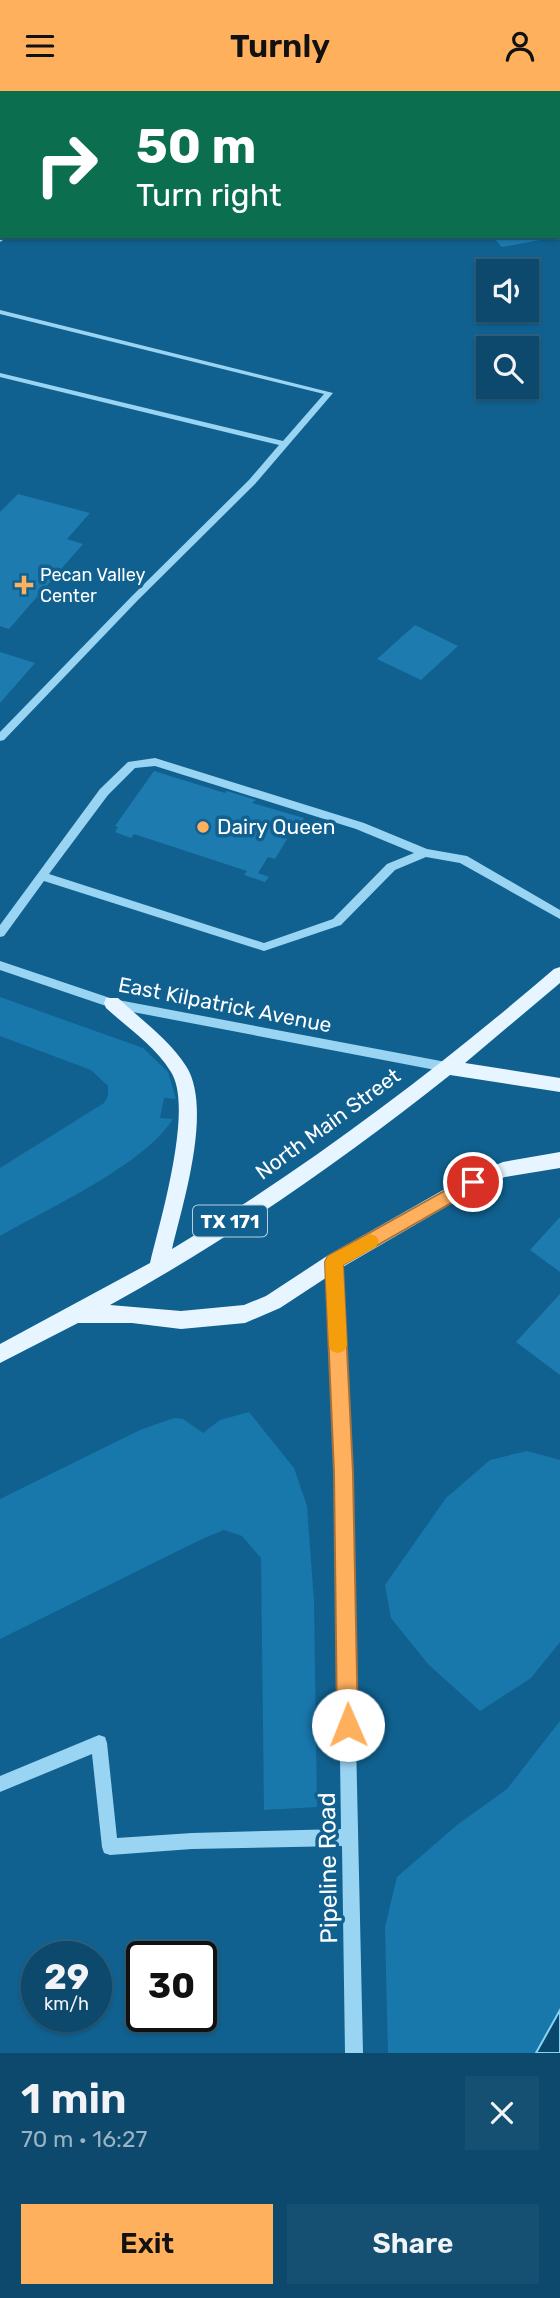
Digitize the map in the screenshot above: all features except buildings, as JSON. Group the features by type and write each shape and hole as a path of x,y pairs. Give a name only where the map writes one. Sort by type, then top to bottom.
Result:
{"main road":[{"name":"North Main Street","path":"0,1354 159,1267 344,1144 446,1067 560,973"},
{"path":"112,1003 182,1073 189,1102 185,1139 159,1267"},
{"path":"446,1067 560,1085"},
{"path":"74,1314 132,1314 181,1320 245,1314 273,1302 334,1262 473,1182 503,1170 560,1160"}],"street":[{"path":"0,312 328,393 252,482 135,598 0,739"},
{"path":"0,375 285,444"},
{"path":"0,933 104,792 132,765 155,762 360,826 425,853 463,859 560,915"},
{"path":"42,876 264,947 337,922 391,867 425,853"},
{"name":"East Kilpatrick Avenue","path":"0,965 112,1003 446,1067"},
{"name":"Pipeline Road","path":"334,1262 343,1473 354,2053"},
{"path":"0,1784 99,1743 110,1847 192,1841 350,1837"}],"shaded area":[{"path":"0,997 143,1048 168,1072 176,1099 164,1098 160,1118 173,1119 141,1153 94,1184 0,1236 0,1168 104,1103 108,1096 108,1086 91,1070 0,1036"},
{"path":"249,1412 294,1468 307,1506 314,1602 317,1807 264,1810 261,1558 242,1536 224,1530 202,1539 0,1639 0,1499 140,1430 174,1418 183,1419 203,1433 220,1420"},
{"path":"527,1451 560,1460 560,1642 531,1678 480,1711 428,1664 391,1618 385,1585 446,1498 490,1460"},
{"path":"560,1721 560,2010 536,2053 388,2053 385,1927 397,1877 457,1825 507,1789"},
{"path":"560,2010 560,2053 536,2053"}],"slow traffic":[{"path":"338,1345 334,1262 370,1241"}],"place":[{"name":"Pecan Valley Center","path":"24,585"},
{"name":"Dairy Queen","path":"203,827"}],"route":[{"path":"348,1725 343,1473 334,1262 473,1182"}]}
